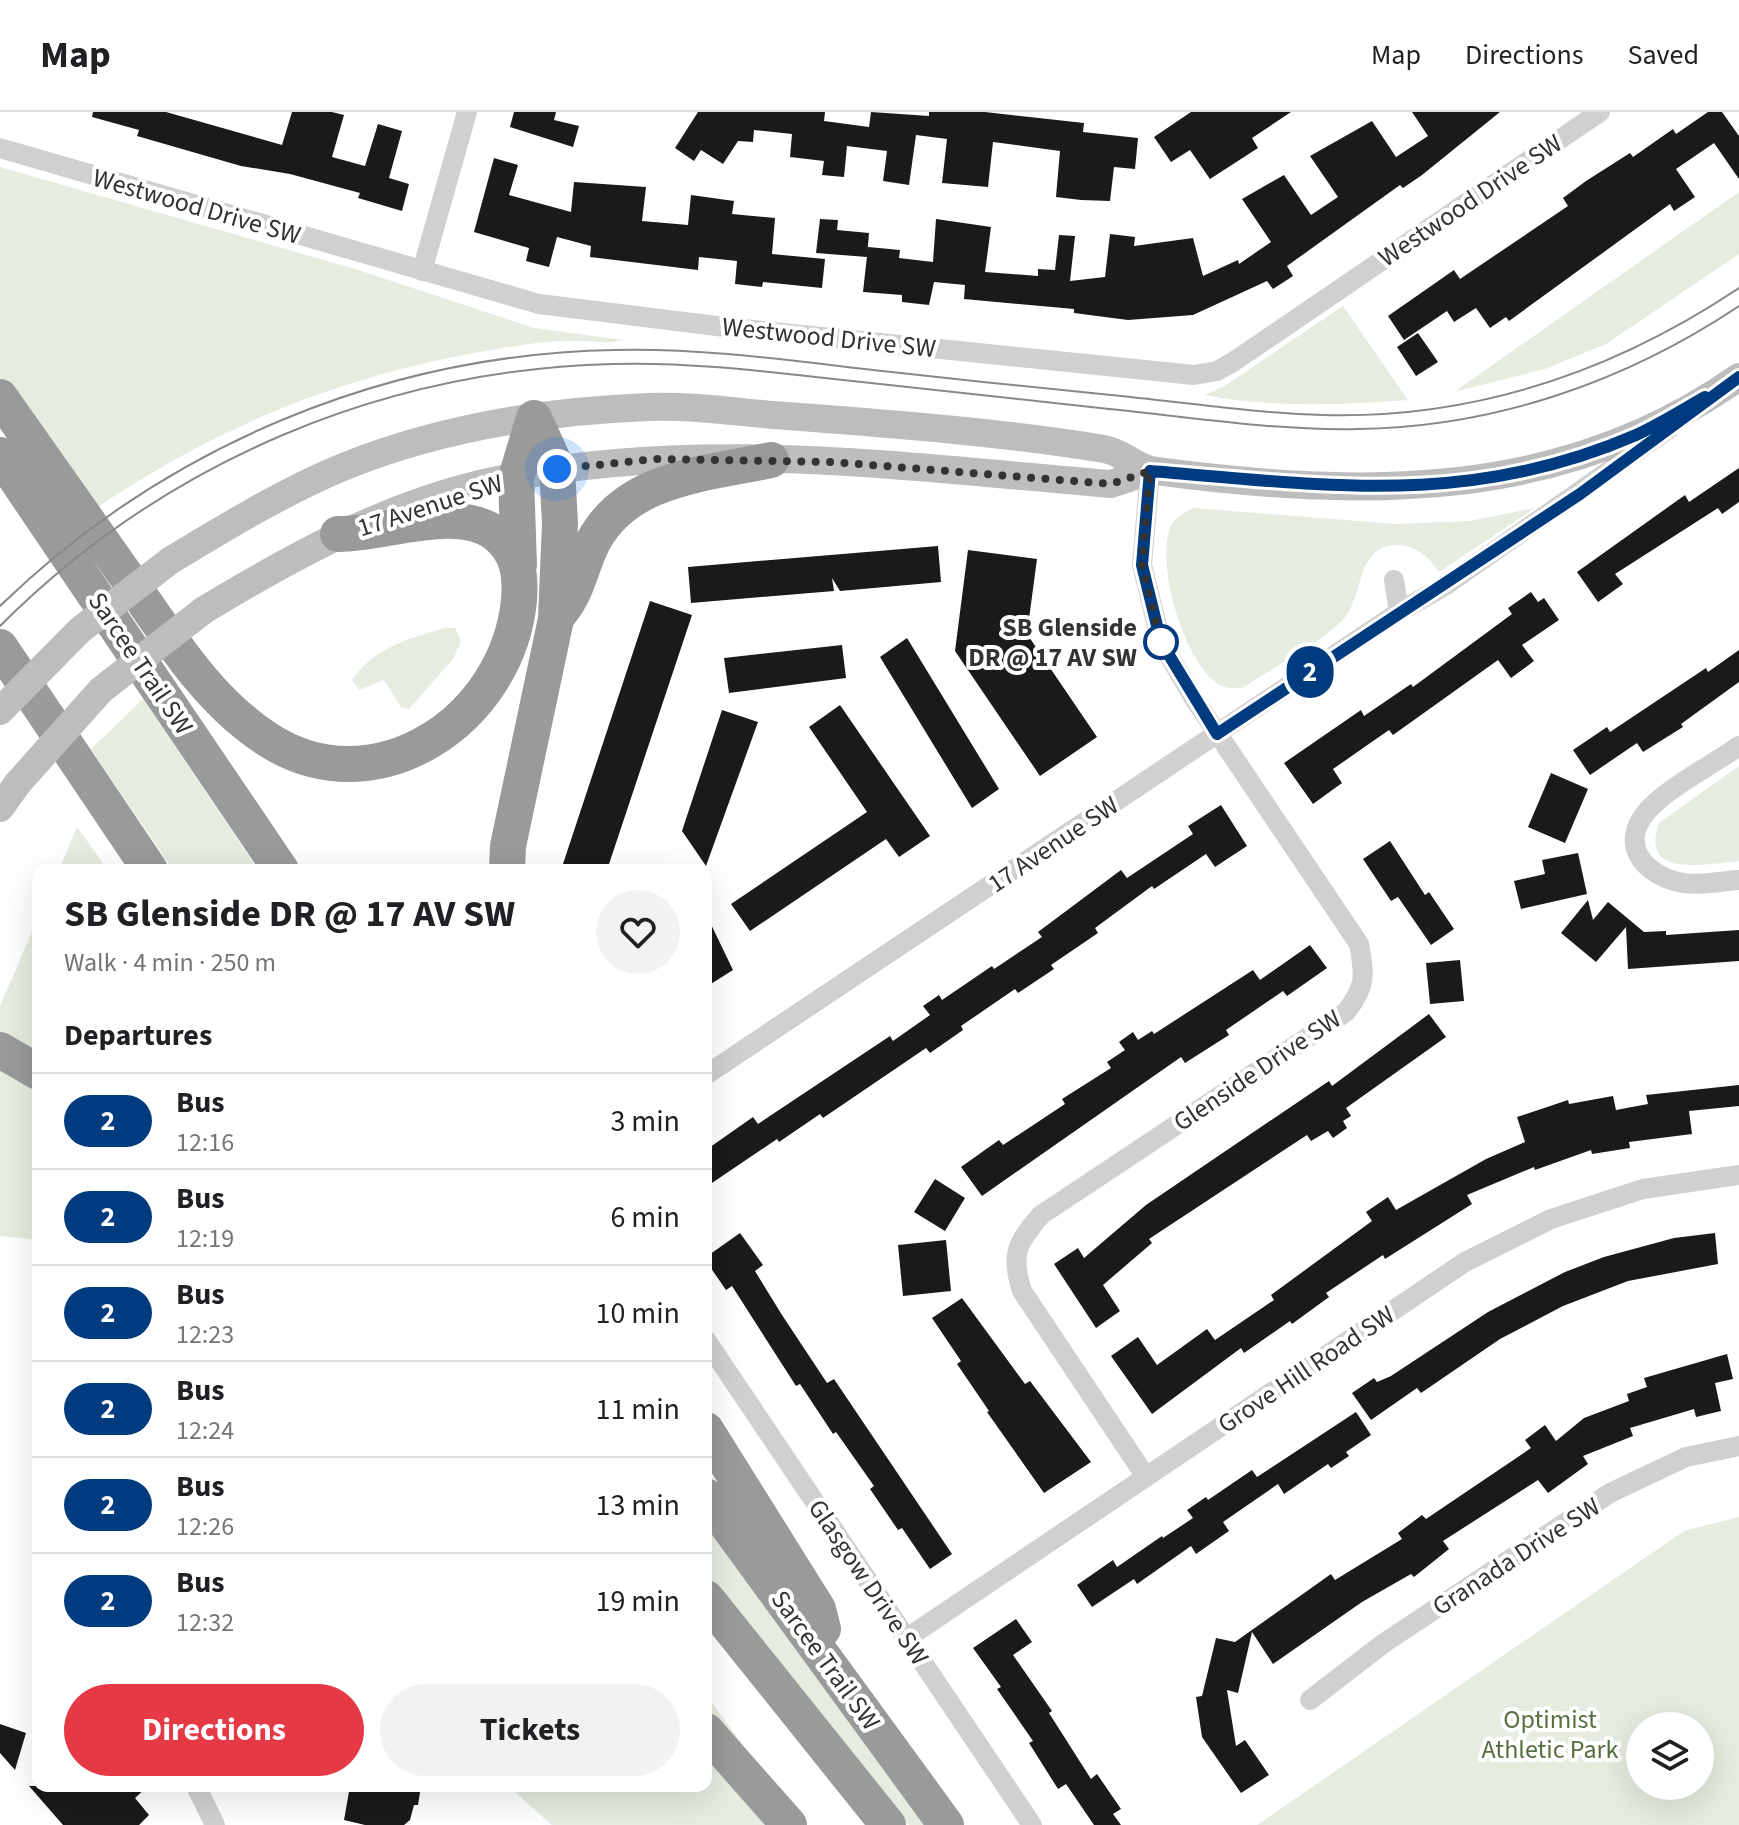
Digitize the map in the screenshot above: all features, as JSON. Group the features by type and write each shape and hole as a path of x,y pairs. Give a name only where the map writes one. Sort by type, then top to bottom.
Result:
{"highway":[{"path":"0,397 204,683 247,725 292,751 349,763 386,760 417,748 462,719 492,685 511,643 518,608 516,478 534,418"},
{"path":"507,864 508,846 556,619 560,523 557,469 534,418"},
{"name":"Sarcee Trail SW","path":"0,455 277,864"},
{"path":"556,619 576,593 591,545 622,505 664,483 771,460"},
{"path":"338,534 363,535 439,521 483,526 504,541 519,565"},
{"path":"0,647 146,864"},
{"path":"712,1440 818,1609 834,1669"},
{"name":"Sarcee Trail SW","path":"712,1504 946,1825"},
{"name":"Sarcee Trail SW","path":"712,1605 888,1825"},
{"path":"712,1738 789,1825"}],"main road":[{"name":"17 Avenue SW","path":"0,808 18,783 101,690 204,610 338,534 483,483 557,469 656,459 833,462 1111,484 1150,471 1363,488 1495,478 1540,468 1638,434 1733,381"},
{"name":"17 Avenue SW","path":"0,711 80,630 171,560 259,507 331,472 413,443 534,418 653,406 875,423 1110,450 1150,471"}],"street":[{"path":"422,271 467,112"},
{"name":"Westwood Drive SW","path":"0,148 539,304 1194,375 1217,371 1233,362 1600,112"},
{"name":"17 Avenue SW","path":"712,1071 1399,612 1446,585 1580,494 1733,381"},
{"name":"Glenside Drive SW","path":"1146,1477 1022,1291 1014,1266 1021,1239 1041,1215 1346,1012 1361,991 1364,969 1359,944 1217,734 1161,642 1142,565 1150,471"},
{"path":"1394,580 1399,612"},
{"path":"1739,746 1651,807 1637,824 1634,845 1643,864 1661,876 1686,884 1739,880"},
{"name":"Grove Hill Road SW","path":"907,1638 1465,1262 1551,1219 1643,1189 1739,1175"},
{"name":"Glasgow Drive SW","path":"712,1349 1032,1825"},
{"name":"Granada Drive SW","path":"1310,1700 1384,1643 1610,1493 1686,1457 1739,1446"},
{"path":"199,1792 215,1825"}],"green space":[{"path":"0,167 355,269 534,328 623,340 552,342 497,349 441,360 336,388 237,428 189,452 93,510 0,379"},
{"path":"1739,192 1739,254 1606,344 1545,369 1454,392"},
{"path":"1343,306 1408,400 1306,404 1255,402 1205,395 1223,387"},
{"path":"1193,508 1395,524 1470,521 1535,508 1439,572 1427,558 1411,547 1384,547 1374,553 1362,574 1349,612 1341,622 1293,657 1242,688 1235,688 1218,684 1194,655 1184,635 1170,588 1167,545 1170,528"},
{"path":"445,628 455,628 461,641 453,659 409,709 401,707 384,680 359,690 352,680 382,652"},
{"path":"143,699 254,864 169,864 91,749"},
{"path":"1739,766 1739,861 1679,864 1658,853 1655,841 1659,823"},
{"path":"77,827 104,864 62,864"},
{"path":"32,932 32,1239 0,1236 0,1006"},
{"name":"Optimist Athletic Park","path":"1739,1517 1739,1825 1257,1825 1684,1531"},
{"path":"712,1534 931,1825 909,1825 712,1587"},
{"path":"712,1703 802,1825 552,1825 515,1792 712,1792"}],"building":[{"path":"93,112 166,112 282,145 292,112 332,112 344,115 332,157 365,166 378,124 402,131 389,178 409,184 402,211 358,198 360,193 290,174 241,166 137,136 139,130 92,117"},
{"path":"514,112 556,112 554,120 579,126 573,147 510,127"},
{"path":"698,112 825,112 824,121 869,127 871,112 929,116 929,112 985,112 1084,123 1083,132 1138,138 1135,169 1114,167 1110,201 1081,200 1056,197 1060,151 993,142 988,187 942,183 947,139 916,135 909,185 883,181 887,151 847,146 844,177 822,175 824,161 790,157 792,134 754,130 753,142 738,141 723,164 701,150 694,161 675,148"},
{"path":"1191,112 1291,112 1252,138 1258,148 1210,179 1190,150 1171,162 1154,137"},
{"path":"1412,112 1500,112 1422,175 1403,188 1400,185 1287,266 1293,276 1273,289 1267,281 1193,315 1128,320 1074,313 1074,309 964,299 965,285 934,282 929,305 902,302 902,295 863,292 868,247 900,250 899,258 933,262 936,219 991,227 985,272 1038,276 1038,269 1055,270 1059,235 1075,236 1070,281 1105,277 1110,234 1135,237 1134,246 1193,238 1203,276 1238,260 1239,264 1271,242 1242,199 1284,175 1311,215 1338,197 1310,156 1372,121 1396,157 1428,136"},
{"path":"1708,112 1722,112 1739,136 1739,179 1714,143 1676,169 1695,197 1674,211 1670,204 1509,321 1506,317 1490,328 1476,308 1454,322 1447,311 1404,340 1388,316 1454,270 1460,279 1568,206 1563,198 1586,181 1630,153 1633,157 1673,129 1676,134"},
{"path":"494,158 518,165 509,195 571,212 574,182 646,187 642,221 688,225 691,195 734,201 732,214 775,218 772,254 825,259 822,288 763,282 762,287 735,284 737,261 699,257 698,270 590,257 591,246 557,237 549,267 526,261 529,248 474,232"},
{"path":"820,219 838,220 837,230 869,233 867,257 816,253"},
{"path":"1418,333 1438,362 1416,376 1397,347"},
{"path":"1739,468 1739,502 1722,514 1718,508 1615,574 1623,584 1598,602 1577,572 1685,495 1689,502"},
{"path":"938,546 941,582 840,591 832,578 834,591 691,603 688,567"},
{"path":"968,550 1037,559 1027,634 1097,737 1040,776 955,651"},
{"path":"1531,592 1538,602 1544,598 1559,620 1522,645 1534,661 1511,678 1498,660 1393,735 1389,730 1333,769 1342,783 1313,804 1284,763 1361,710 1364,716 1411,684 1413,687 1512,614 1508,608"},
{"path":"650,601 692,615 609,864 563,864"},
{"path":"907,638 999,789 972,808 880,657"},
{"path":"842,645 846,678 729,693 724,658"},
{"path":"1739,650 1739,682 1681,724 1683,727 1643,752 1637,743 1590,775 1573,750 1607,727 1610,732 1706,668 1708,672"},
{"path":"840,705 930,836 899,857 886,839 750,931 731,904 867,812 809,727"},
{"path":"722,710 758,722 707,864 682,831"},
{"path":"1551,773 1588,789 1565,843 1528,827"},
{"path":"1221,805 1247,846 1215,867 1206,854 1154,889 1152,886 1095,928 1098,933 1051,965 1054,969 1018,993 1015,989 961,1026 963,1030 930,1053 926,1048 823,1118 820,1114 779,1142 777,1139 712,1183 712,1146 753,1117 758,1124 890,1036 893,1041 930,1015 923,1006 939,995 942,1000 1042,937 1038,932 1121,870 1127,878 1193,834 1188,826"},
{"path":"1390,841 1425,895 1429,892 1454,929 1431,945 1398,897 1391,901 1363,859"},
{"path":"1578,853 1587,894 1521,909 1514,881 1545,874 1542,860"},
{"path":"1588,900 1593,920 1608,902 1644,932 1666,931 1666,935 1739,930 1739,961 1628,969 1626,927 1596,962 1561,933"},
{"path":"712,926 733,970 712,983"},
{"path":"1310,945 1327,968 1287,996 1283,991 1226,1030 1229,1035 1185,1063 1181,1057 982,1196 961,1167 999,1140 1003,1145 1065,1104 1062,1099 1111,1068 1107,1062 1125,1050 1119,1042 1133,1032 1138,1040 1152,1031 1154,1034 1253,970 1260,980"},
{"path":"1460,960 1464,1001 1430,1004 1426,963"},
{"path":"1429,1014 1446,1037 1346,1108 1351,1116 1343,1121 1347,1128 1333,1138 1328,1131 1311,1141 1307,1135 1149,1239 1152,1243 1103,1285 1120,1311 1096,1328 1054,1264 1078,1248 1084,1258 1146,1205 1329,1081 1332,1086"},
{"path":"1739,1085 1739,1106 1689,1111 1692,1134 1629,1142 1630,1148 1592,1154 1591,1150 1535,1170 1534,1167 1467,1195 1472,1204 1385,1259 1383,1255 1326,1293 1329,1297 1292,1324 1290,1321 1244,1353 1241,1348 1152,1414 1111,1356 1138,1337 1157,1365 1207,1329 1215,1340 1274,1300 1271,1295 1372,1221 1366,1212 1388,1197 1396,1210 1486,1159 1525,1142 1517,1117 1568,1100 1569,1104 1613,1096 1616,1110 1648,1104 1646,1095"},
{"path":"935,1179 965,1198 945,1231 914,1212"},
{"path":"740,1233 763,1265 755,1271 782,1315 827,1383 834,1379 952,1554 930,1569 902,1528 898,1530 870,1489 874,1486 836,1432 833,1434 800,1384 796,1386 732,1286 726,1290 712,1270 712,1253"},
{"path":"1715,1233 1718,1264 1628,1281 1563,1306 1500,1339 1421,1393 1417,1388 1371,1420 1352,1393 1374,1378 1377,1382 1391,1376 1488,1312 1565,1272 1604,1257 1674,1238"},
{"path":"946,1240 951,1291 903,1296 898,1245"},
{"path":"962,1298 1025,1384 1030,1381 1091,1462 1044,1493 987,1412 957,1364 961,1361 932,1318"},
{"path":"1727,1354 1733,1379 1715,1383 1721,1411 1696,1417 1694,1409 1630,1428 1633,1436 1583,1456 1588,1464 1548,1493 1538,1480 1443,1541 1449,1549 1414,1577 1411,1574 1362,1602 1273,1664 1252,1632 1238,1693 1227,1690 1236,1746 1245,1740 1269,1775 1241,1793 1202,1737 1196,1697 1202,1696 1216,1638 1235,1642 1331,1574 1335,1580 1402,1539 1398,1533 1422,1515 1426,1519 1531,1448 1525,1440 1545,1425 1556,1441 1584,1418 1629,1401 1627,1394 1647,1387 1644,1378"},
{"path":"1356,1412 1371,1435 1346,1452 1349,1456 1331,1468 1328,1464 1284,1494 1278,1484 1223,1522 1229,1531 1196,1554 1191,1546 1137,1584 1134,1579 1092,1607 1077,1585 1113,1560 1117,1567 1193,1518 1187,1510 1206,1497 1208,1500 1252,1470 1257,1477"},
{"path":"1016,1619 1032,1642 1013,1655 1052,1711 1049,1713 1091,1779 1097,1774 1121,1809 1113,1814 1121,1825 1094,1825 1066,1784 1058,1789 1029,1743 1033,1741 997,1689 1001,1687 973,1648"},
{"path":"0,1724 26,1733 15,1770 0,1753"},
{"path":"34,1792 142,1792 135,1798 149,1815 139,1825 63,1825"},
{"path":"349,1792 420,1792 418,1805 414,1805 410,1820 404,1825 365,1825 344,1820"}],"tram line":[{"path":"0,606 64,549 133,499 206,456 283,420 363,391 445,369 529,356 615,350 680,351 1243,410 1323,415 1379,414 1434,409 1488,399 1541,384 1642,344 1739,288"},
{"path":"0,626 64,568 132,517 205,473 281,436 360,406 442,384 527,370 668,364 779,373 1265,426 1327,429 1409,426 1459,420 1509,409 1604,378 1651,357 1739,306"}],"bus line":[{"name":"2","path":"1705,397 1638,434 1611,444 1540,468 1457,484 1363,488 1150,471 1142,565 1161,642 1217,734 1580,494 1739,377"}],"place":[{"name":"SB Glenside DR @ 17 AV SW","path":"1161,642"}],"route":[{"path":"557,469 656,459 833,462 1111,484 1150,471 1142,565 1161,642"}]}
